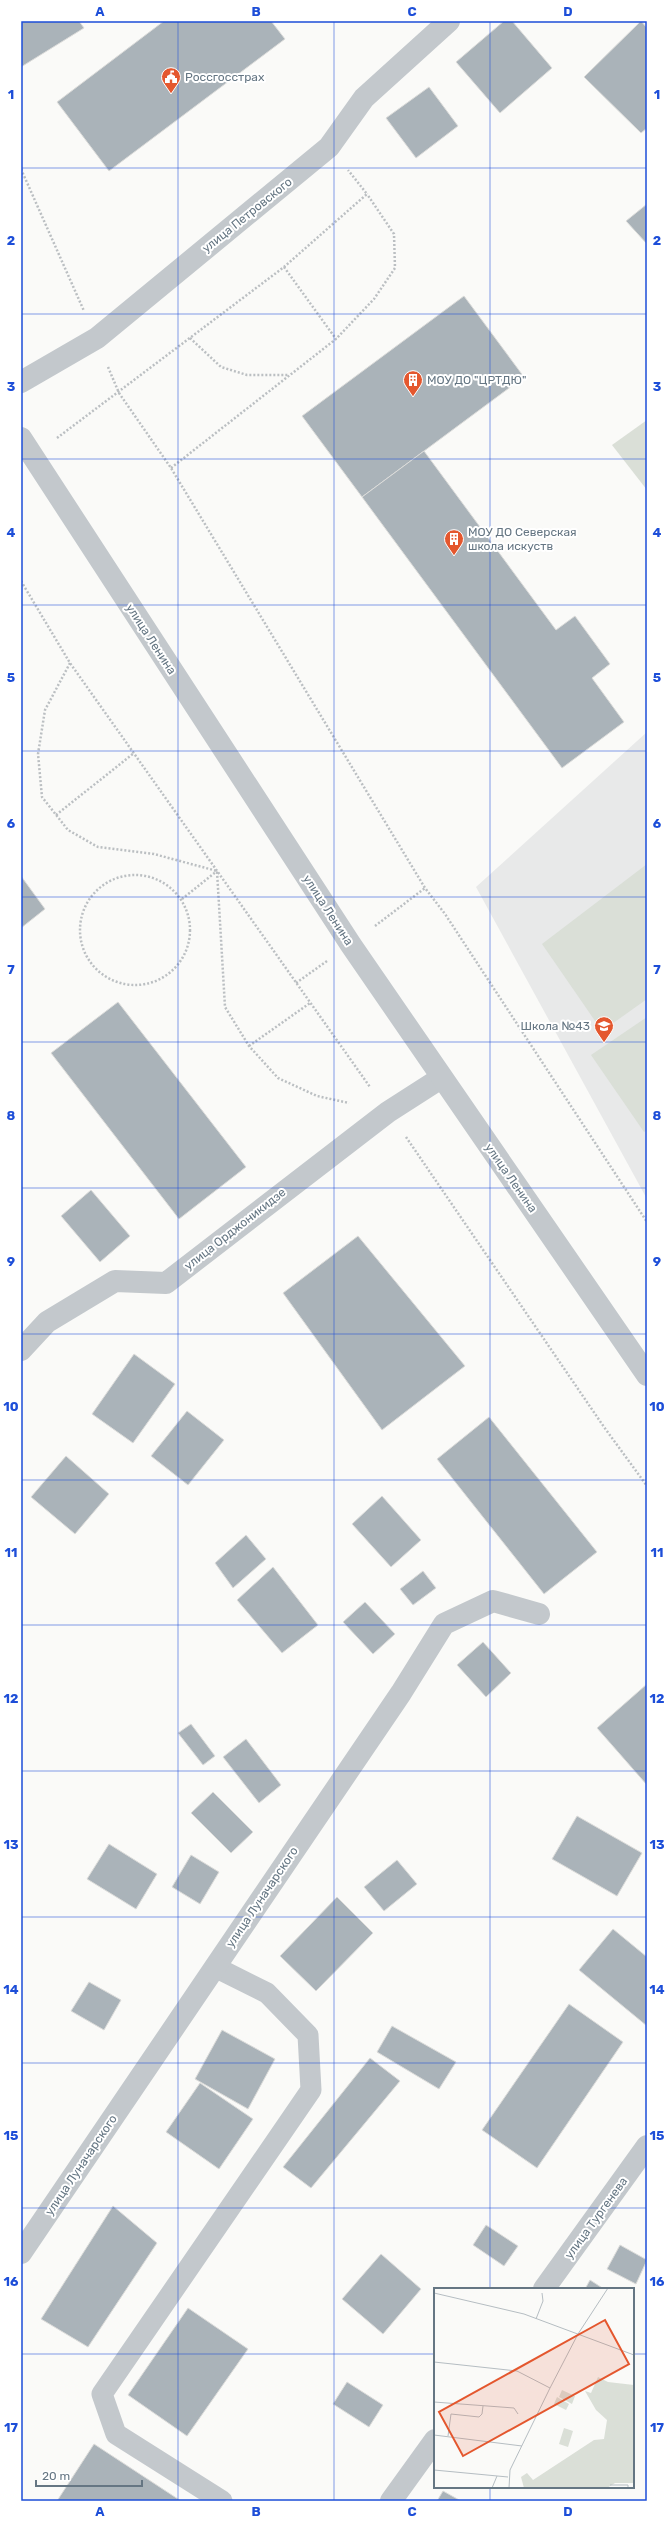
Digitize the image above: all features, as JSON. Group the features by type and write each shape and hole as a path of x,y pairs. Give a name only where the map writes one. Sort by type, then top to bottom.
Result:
{"street":[{"name":"улица Петровского","path":"21,382 97,338 329,147 364,98 449,21"},
{"name":"улица Ленина","path":"27,447 351,945 441,1078 647,1374"},
{"name":"улица Орджоникидзе","path":"21,1350 47,1322 115,1281 166,1283 388,1112 441,1078"},
{"name":"улица Луначарского","path":"21,2253 401,1693 444,1624 493,1601 539,1614"},
{"name":"улица Тургенева","path":"545,2288 647,2146"},
{"path":"391,2501 434,2441"}],"lane":[{"path":"215,1967 267,1993 308,2034 311,2090 102,2394 116,2434 222,2501"}],"path":[{"path":"171,468 336,339 374,299 395,268 394,234 367,194 329,147"},
{"path":"21,169 72,287 97,338 118,393 171,468 425,888 445,914 647,1222"},
{"path":"27,447 118,393 284,267 367,194"},
{"path":"284,267 336,339"},
{"path":"190,338 221,367 247,375 289,375"},
{"path":"21,580 70,663 388,1112 647,1486"},
{"path":"70,663 45,710 38,754 42,797 68,830 98,847 154,854 217,871"},
{"path":"56,815 134,753"},
{"path":"182,899 217,871"},
{"path":"217,871 225,1007 249,1046 278,1078 317,1096 388,1112"},
{"path":"136,874 162,881 182,899 191,924 188,950 173,972 149,985 122,985 98,973 83,950 80,924 89,898 110,881 136,874"},
{"path":"249,1046 310,1003"}],"shaded area":[{"path":"647,420 647,490 612,445"},
{"name":"Школа №43","path":"647,732 647,1199 476,887"},
{"path":"647,864 647,999 602,1031 542,944"},
{"path":"647,1017 647,1130 644,1132 591,1055"}],"building":[{"path":"21,21 79,21 84,28 21,67"},
{"path":"164,21 271,21 285,39 109,171 57,102"},
{"path":"504,21 512,21 552,68 500,113 456,62"},
{"path":"641,21 647,28 647,128 641,133 584,77"},
{"path":"429,87 458,126 416,158 386,118"},
{"path":"647,204 647,244 626,221"},
{"name":"МОУ ДО \"ЦРТДЮ\"","path":"464,296 524,377 362,497 302,416"},
{"name":"МОУ ДО Северская школа искуств","path":"424,451 556,630 575,616 610,664 592,678 624,722 562,768 362,497"},
{"path":"21,876 45,909 21,928"},
{"path":"118,1002 246,1167 179,1219 51,1053"},
{"path":"91,1190 130,1236 100,1262 61,1216"},
{"path":"358,1236 465,1366 382,1430 283,1293"},
{"path":"134,1354 175,1384 133,1443 92,1414"},
{"path":"187,1411 224,1440 188,1485 151,1456"},
{"path":"489,1417 597,1552 544,1594 437,1459"},
{"path":"66,1456 109,1494 75,1534 31,1497"},
{"path":"382,1496 421,1540 391,1567 352,1524"},
{"path":"246,1535 266,1559 233,1588 215,1563"},
{"path":"273,1567 318,1625 282,1653 237,1600"},
{"path":"423,1571 436,1588 413,1605 400,1589"},
{"path":"365,1602 395,1634 373,1654 343,1622"},
{"path":"483,1642 511,1673 486,1697 457,1665"},
{"path":"647,1684 647,1785 597,1728"},
{"path":"191,1724 215,1756 203,1765 178,1733"},
{"path":"246,1739 281,1785 259,1803 223,1757"},
{"path":"213,1792 253,1832 231,1853 191,1813"},
{"path":"577,1816 642,1853 617,1896 552,1859"},
{"path":"109,1844 157,1874 136,1909 87,1879"},
{"path":"191,1855 219,1872 200,1904 172,1887"},
{"path":"397,1860 417,1884 384,1911 364,1887"},
{"path":"337,1897 373,1933 316,1991 280,1956"},
{"path":"613,1929 647,1957 647,2026 579,1970"},
{"path":"89,1982 121,2000 104,2030 71,2011"},
{"path":"569,2004 623,2042 537,2168 482,2130"},
{"path":"392,2026 456,2062 439,2089 377,2052"},
{"path":"222,2030 275,2059 248,2109 195,2079"},
{"path":"370,2058 400,2081 311,2188 283,2167"},
{"path":"200,2083 253,2119 219,2169 166,2132"},
{"path":"113,2206 157,2243 88,2347 41,2319"},
{"path":"486,2225 518,2246 504,2266 473,2245"},
{"path":"620,2245 647,2260 636,2284 607,2269"},
{"path":"381,2254 421,2289 383,2334 342,2299"},
{"path":"590,2280 602,2288 586,2288"},
{"path":"188,2308 248,2349 187,2436 128,2395"},
{"path":"347,2382 383,2405 369,2427 333,2404"},
{"path":"94,2444 181,2501 57,2501"},
{"path":"443,2491 461,2501 437,2501"}],"place":[{"name":"Россгосстрах","path":"171,94"},
{"name":"МОУ ДО \"ЦРТДЮ\"","path":"413,397"},
{"name":"МОУ ДО Северская школа искуств","path":"454,556"},
{"name":"Школа №43","path":"604,1043"}]}
